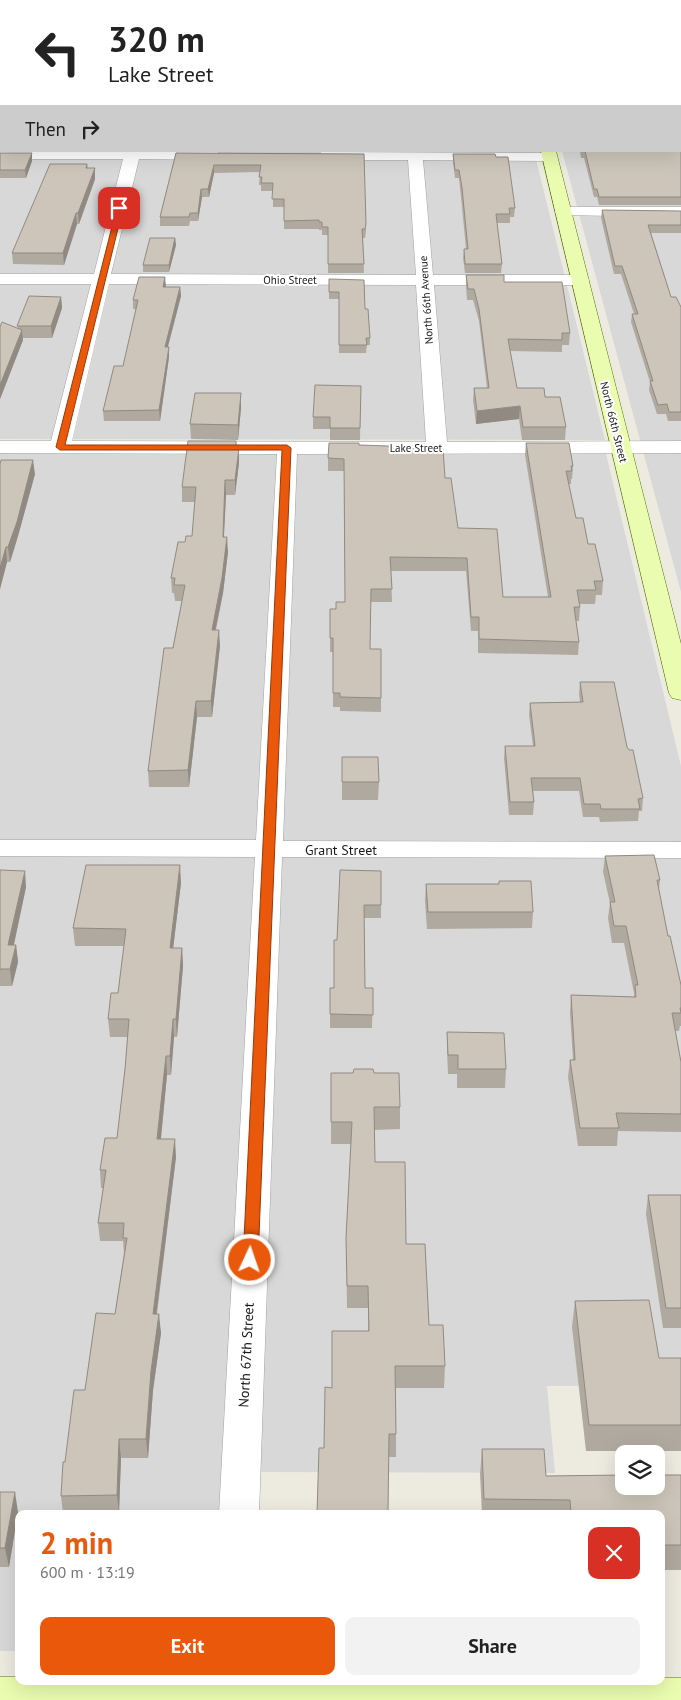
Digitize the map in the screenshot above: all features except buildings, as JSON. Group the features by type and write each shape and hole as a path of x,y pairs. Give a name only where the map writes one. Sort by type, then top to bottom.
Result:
{"street":[{"path":"60,447 133,153"},
{"path":"0,154 133,153 230,155"},
{"path":"309,155 415,153 549,154"},
{"name":"North 66th Avenue","path":"415,153 437,448"},
{"name":"North 66th Street","path":"549,154 681,693"},
{"path":"563,212 681,212"},
{"name":"Ohio Street","path":"0,279 580,280"},
{"name":"Lake Street","path":"0,447 681,447"},
{"name":"North 67th Street","path":"239,1510 287,448"},
{"name":"Grant Street","path":"0,848 681,850"},
{"path":"0,1697 232,1690 681,1698"}],"shaded area":[{"path":"0,152 534,152 605,440 0,439"},
{"path":"562,152 681,152 681,592"},
{"path":"0,453 606,454 681,766 681,1386 547,1386 555,1473 257,1472 256,1510 15,1510 15,1651 0,1651"}],"route":[{"path":"119,208 60,447 287,448 250,1260"}]}
